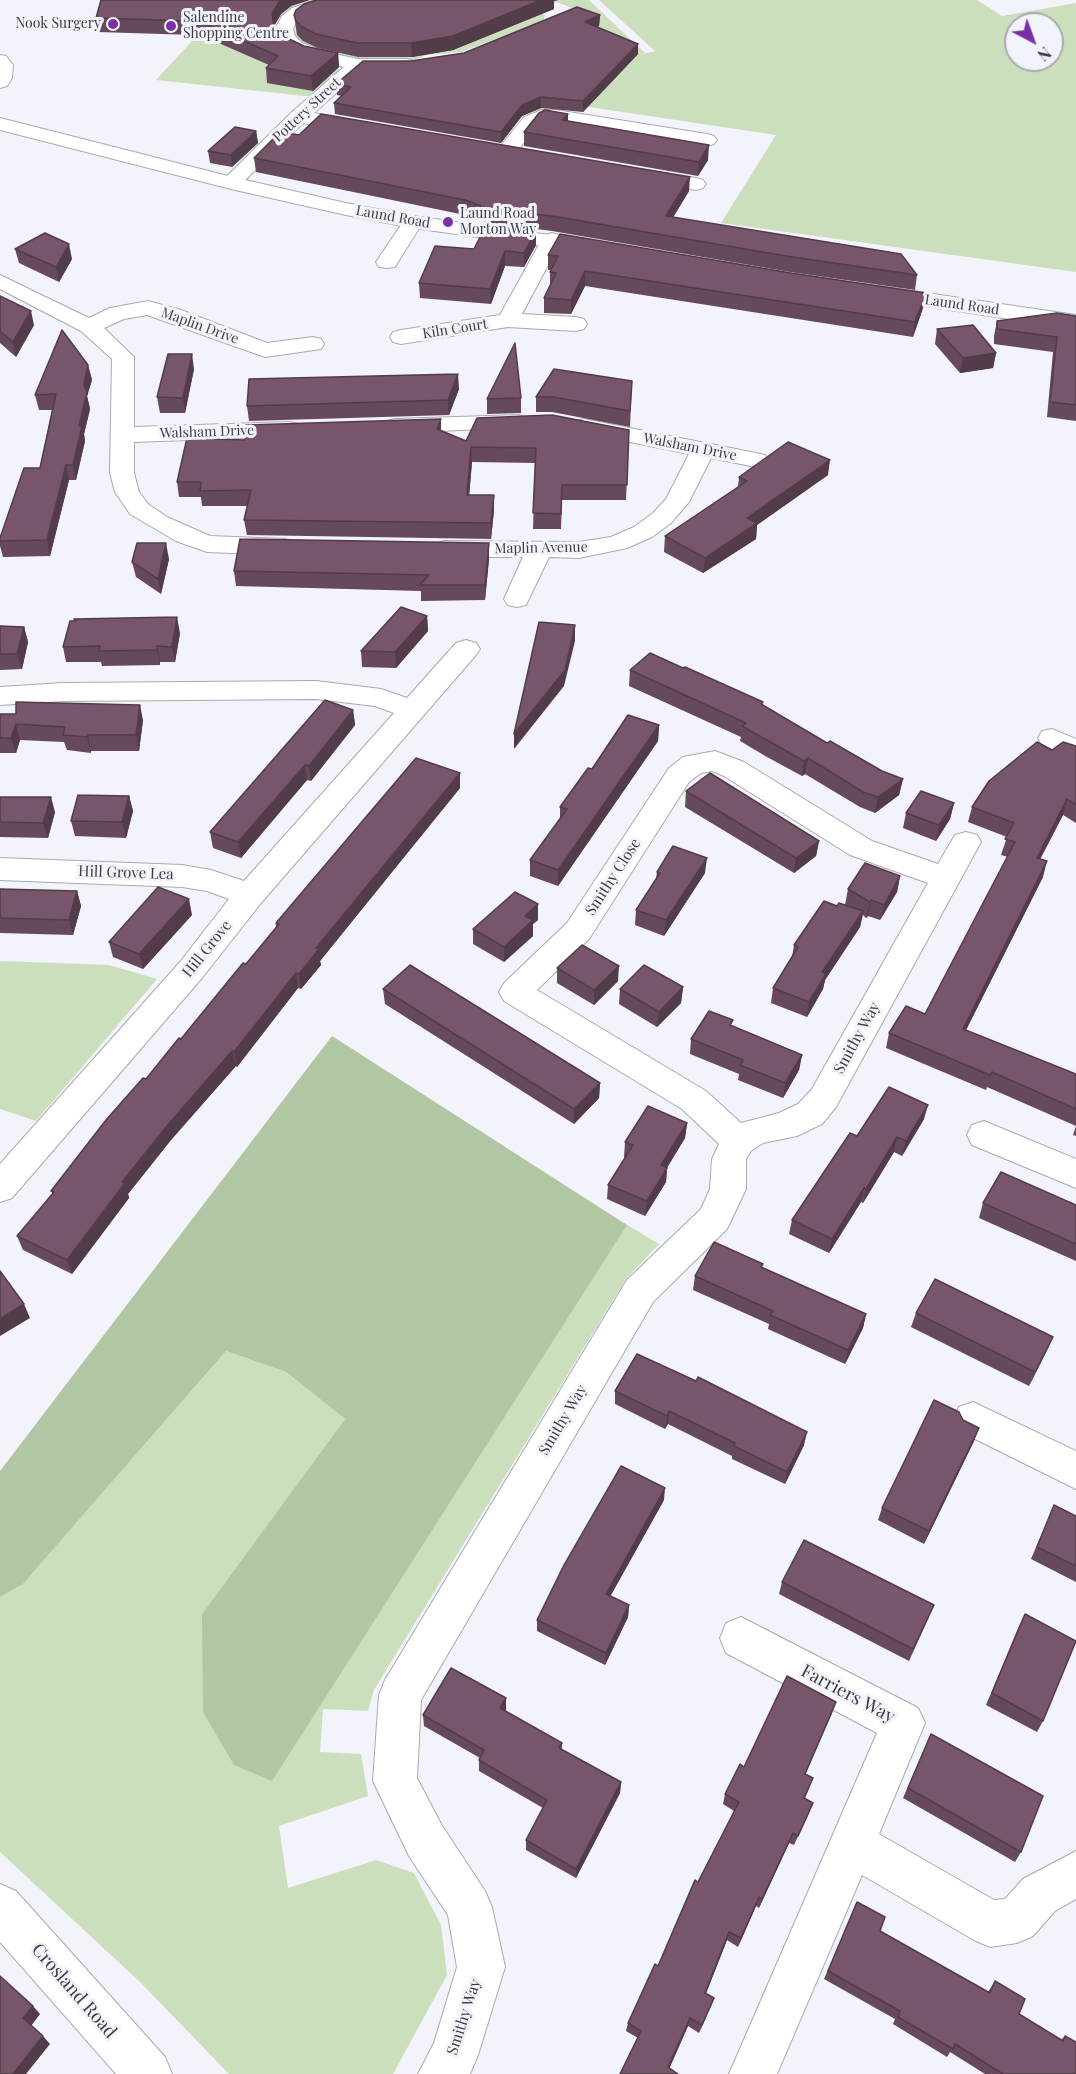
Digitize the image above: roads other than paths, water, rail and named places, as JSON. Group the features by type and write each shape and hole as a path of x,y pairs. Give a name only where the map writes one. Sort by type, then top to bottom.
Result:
{"street":[{"path":"335,0 298,12 288,20 284,30 286,38 296,47 312,54 358,64 421,63"},
{"path":"0,60 4,65 3,78 0,82"},
{"name":"Pottery Street","path":"231,183 298,116 358,64"},
{"path":"298,116 379,130"},
{"path":"506,152 531,121 542,116 555,116 707,140"},
{"name":"Laund Road","path":"0,124 231,183 413,222 552,239 620,251"},
{"path":"483,148 529,156"},
{"path":"629,173 696,184"},
{"path":"387,262 413,222"},
{"name":"Kiln Court","path":"508,320 552,239"},
{"path":"0,281 89,326 123,357 122,473 127,492 139,509 185,536 207,544 310,547"},
{"name":"Laund Road","path":"859,291 1076,322"},
{"name":"Maplin Drive","path":"89,326 118,313 148,308 173,315 265,350 313,344"},
{"name":"Kiln Court","path":"401,337 508,320 576,324"},
{"name":"Walsham Drive","path":"373,427 551,422 756,460"},
{"name":"Walsham Drive","path":"122,435 313,429"},
{"name":"Maplin Avenue","path":"425,549 579,550 618,543 643,532 662,518 677,502 703,450"},
{"path":"517,599 539,550"},
{"name":"Hill Grove","path":"0,1188 191,970 250,895 466,648"},
{"path":"0,696 63,692 316,690 381,698 412,710"},
{"path":"1052,738 1076,752"},
{"name":"Smithy Close","path":"738,1141 694,1100 515,992 578,931 679,776 693,764 715,761 735,769 861,848 945,878"},
{"name":"Smithy Way","path":"442,2074 454,2055 481,1967 469,1907 425,1840 395,1781 400,1695 640,1291 687,1242 714,1219 728,1189 729,1159 738,1141 756,1131 785,1126 810,1114 824,1098 966,842"},
{"name":"Hill Grove Lea","path":"0,869 182,876 211,881 250,895"},
{"path":"984,1135 1076,1174"},
{"path":"973,1419 1076,1471"},
{"name":"Farriers Way","path":"741,1638 903,1723 753,2074"},
{"path":"852,1844 990,1924 1017,1920 1039,1895 1076,1874"},
{"name":"Crosland Road","path":"0,1907 145,2073"}],"place":[{"name":"Nook Surgery","path":"113,24"},
{"name":"Salendine Shopping Centre","path":"171,26"},
{"name":"Laund Road Morton Way","path":"448,222"}]}
